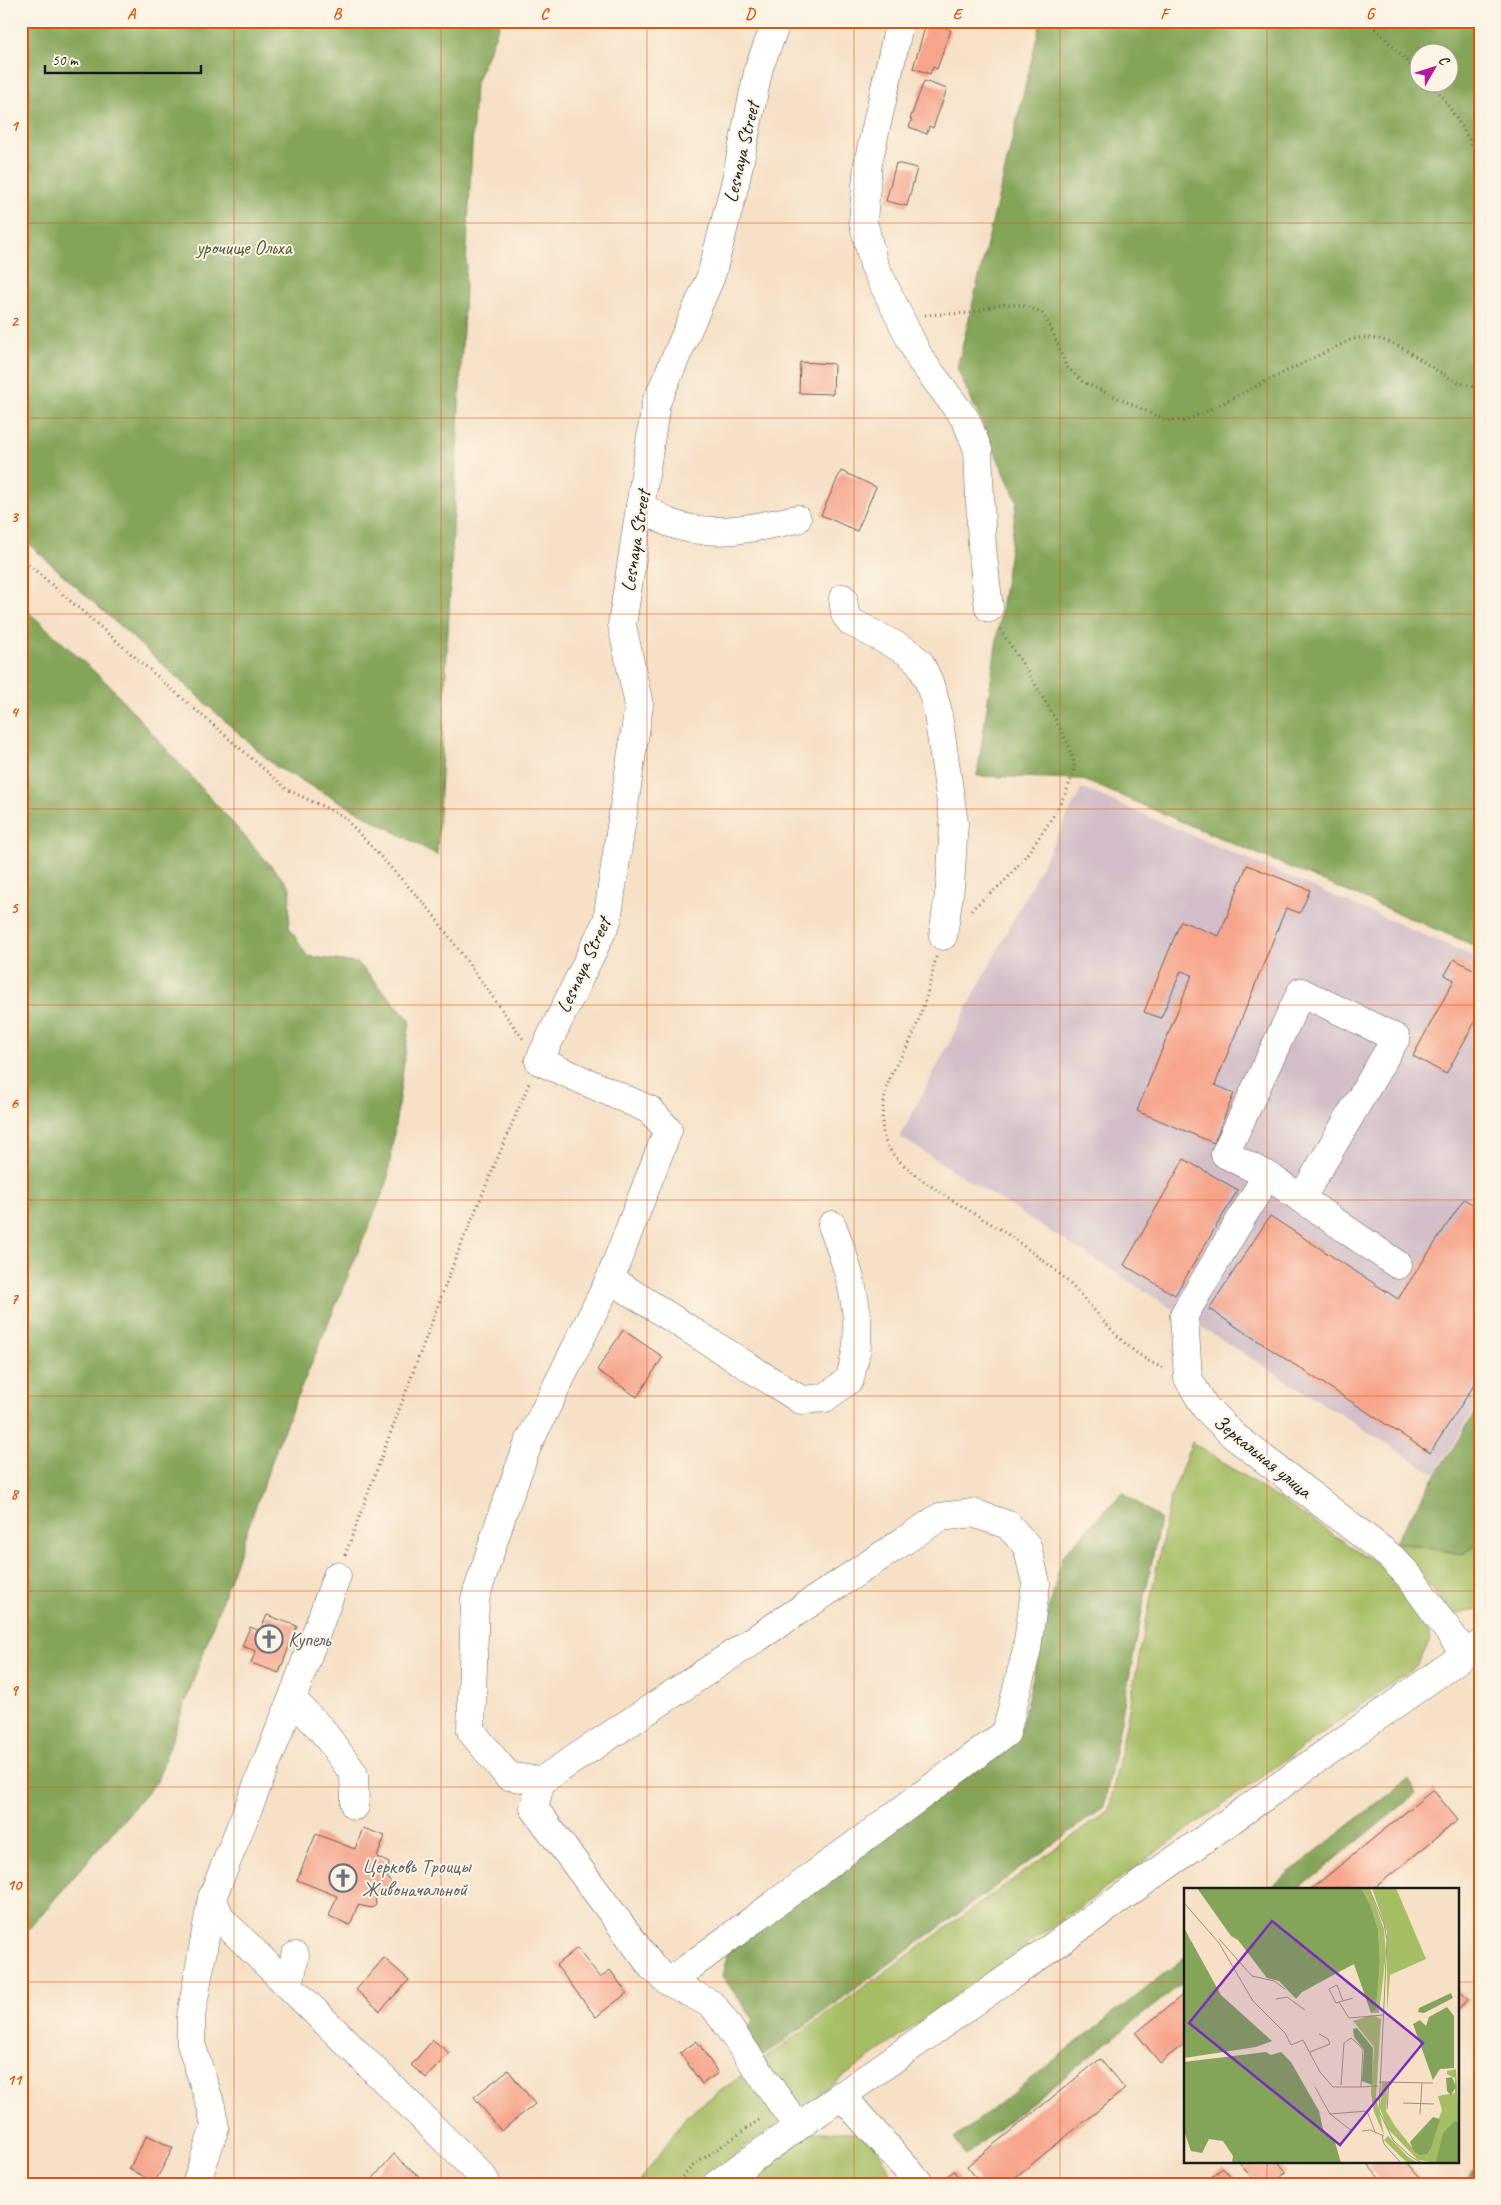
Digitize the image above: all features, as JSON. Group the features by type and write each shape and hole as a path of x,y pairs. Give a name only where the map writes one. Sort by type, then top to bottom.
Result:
{"street":[{"name":"Lesnaya Street","path":"538,1061 607,921 639,705 622,625 656,403 711,276 735,184 759,68 777,21"},
{"path":"900,21 868,164 863,220 874,265 920,359 966,420 978,450 982,548 990,608"},
{"path":"640,505 668,522 684,527 738,531 797,520"},
{"path":"843,598 845,614 851,622 906,651 920,664 929,682 937,708 954,823 950,887 943,936"},
{"path":"1301,1198 1396,1038 1301,992 1224,1154 1267,1175 1398,1265"},
{"path":"538,1061 650,1110 668,1130 610,1279 529,1442 475,1599 472,1730 508,1776 541,1781"},
{"name":"Зеркальная улица","path":"1267,1175 1184,1315 1188,1378 1205,1407 1233,1435 1391,1558 1472,1649"},
{"path":"610,1279 801,1400 825,1398 850,1379 857,1346 855,1303 847,1264 832,1225"},
{"path":"669,1982 1006,1733 1027,1649 1036,1583 1027,1546 1008,1525 973,1513 940,1517 541,1781 534,1808 652,1967 669,1982 713,2005 797,2126"},
{"path":"196,2184 215,2127 211,2106 191,2044 191,2016 212,1898 292,1699 337,1576"},
{"path":"716,2184 1472,1649"},
{"path":"292,1699 322,1730 354,1774 355,1806"},
{"path":"212,1898 221,1919 482,2176 487,2184"},
{"path":"289,1986 295,1956"},
{"path":"841,2095 920,2184"}],"path":[{"path":"1368,21 1408,62"},
{"path":"1438,92 1480,157"},
{"path":"899,315 970,313 1002,304 1022,305 1042,313 1052,330 1066,366 1083,382 1166,420 1186,421 1352,339 1368,336 1384,340 1404,350 1454,381 1480,388"},
{"path":"21,558 288,790 343,816 430,910 538,1061 456,1257 337,1576"},
{"path":"969,912 1016,870 1053,818 1069,783 1074,766 1071,750 995,622 990,608"},
{"path":"943,936 937,949 930,986 912,1038 889,1079 882,1117 884,1140 892,1153 920,1178 1012,1237 1066,1280 1106,1325 1144,1360 1188,1378"},
{"path":"675,2184 694,2165 782,2104"}],"shaded area":[{"path":"1082,788 1480,959 1480,1400 1435,1474 900,1137"}],"green space":[{"name":"урочище Ольха","path":"21,21 501,21 475,85 437,855 275,766 21,537"},
{"path":"1041,21 1480,21 1480,948 1081,779 977,776 1017,501 957,368"},
{"path":"21,605 109,685 290,887 289,927 307,956 358,963 410,1020 387,1183 281,1436 157,1781 21,1938"},
{"path":"1480,1405 1480,1543 1463,1554 1394,1542"},
{"path":"1192,1442 1387,1570 1425,1617 1430,1641 1416,1666 694,2184 638,2184 687,2115 1109,1810 1170,1500"},
{"path":"1123,1492 1160,1519 1104,1807 762,2057 743,2031 754,2020 722,1976 729,1947 1019,1735 1062,1556"},
{"path":"1394,1542 1463,1554 1480,1543 1480,1610 1452,1614"},
{"path":"1409,1778 1416,1794 1300,1888 1269,1888"},
{"path":"1184,1958 1184,1982 966,2155 954,2139"},
{"path":"812,2132 858,2132 875,2144 897,2184 743,2184"},
{"path":"1480,2160 1480,2184 1465,2184"}],"building":[{"path":"927,21 951,30 937,69 933,67 930,74 913,68"},
{"path":"924,81 947,89 933,128 929,126 927,134 909,127 912,120 910,119"},
{"path":"896,163 917,168 907,206 886,201"},
{"path":"800,362 834,364 833,394 799,393"},
{"path":"841,471 876,487 857,531 821,515"},
{"path":"1247,865 1310,890 1300,913 1286,908 1215,1085 1234,1093 1214,1143 1137,1111 1192,975 1181,971 1161,1018 1144,1012 1181,921 1219,936"},
{"path":"1454,959 1480,973 1480,1013 1446,1074 1413,1056 1454,980 1445,975"},
{"path":"1184,1159 1238,1190 1175,1295 1124,1265"},
{"path":"1464,1199 1480,1209 1480,1376 1430,1453 1209,1309 1270,1216 1398,1299"},
{"path":"623,1330 663,1357 637,1397 597,1370"},
{"name":"Купель","path":"267,1615 297,1626 279,1673 251,1663 256,1651 242,1646 250,1627 260,1631"},
{"path":"1433,1790 1458,1820 1374,1888 1312,1888"},
{"name":"Церковь Троицы Живоначальной","path":"363,1828 385,1836 377,1857 389,1863 388,1872 383,1874 387,1876 391,1884 388,1893 379,1897 375,1895 376,1905 372,1908 358,1905 350,1925 329,1916 337,1896 297,1880 316,1834 355,1849"},
{"path":"577,1948 600,1978 610,1970 627,1993 596,2017 556,1965"},
{"path":"384,1958 409,1980 380,2011 356,1990"},
{"path":"1458,1989 1468,2000 1458,2009"},
{"path":"1184,1994 1184,2044 1160,2063 1136,2033"},
{"path":"433,2040 449,2053 426,2078 411,2065"},
{"path":"697,2041 718,2073 702,2084 680,2053"},
{"path":"1100,2059 1125,2089 1007,2184 981,2184 967,2166"},
{"path":"508,2070 535,2104 501,2131 474,2097"},
{"path":"147,2135 173,2148 155,2182 129,2169"},
{"path":"394,2154 424,2181 421,2184 368,2184"},
{"path":"1239,2162 1279,2162 1286,2172 1272,2184 1257,2184"},
{"path":"1374,2162 1407,2162 1424,2182 1384,2184 1369,2166"},
{"path":"1223,2167 1237,2184 1203,2184"},
{"path":"954,2171 963,2184 936,2184"}],"place":[{"name":"Купель","path":"269,1639"},
{"name":"Церковь Троицы Живоначальной","path":"343,1878"}]}
